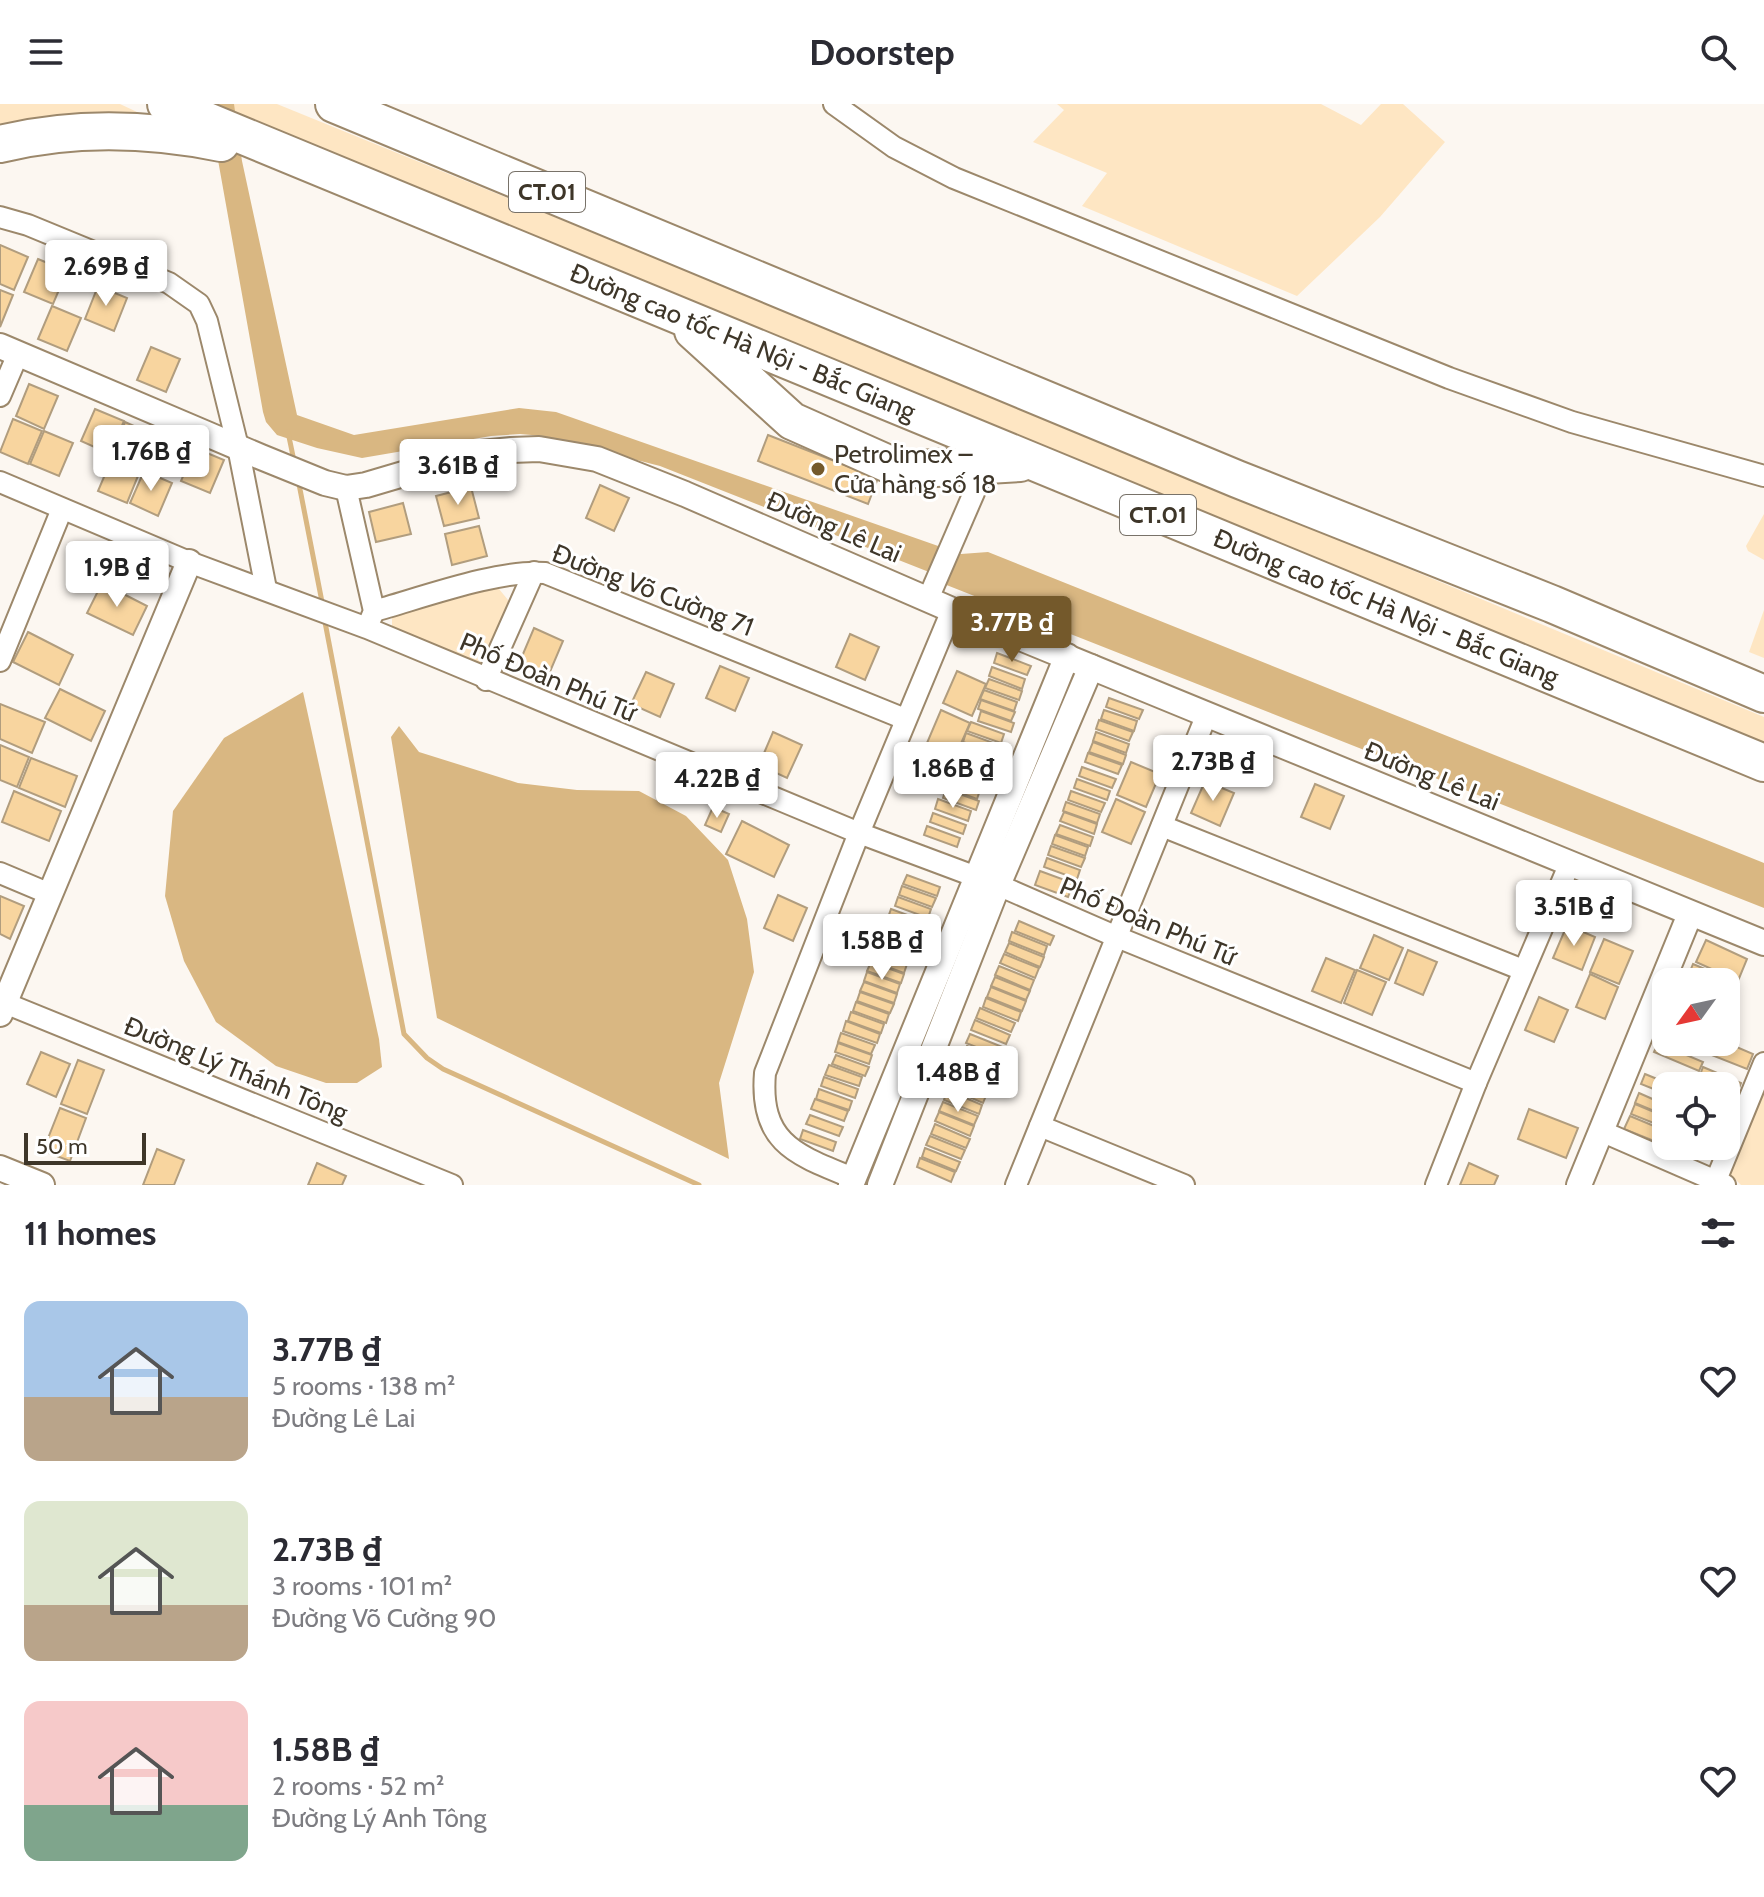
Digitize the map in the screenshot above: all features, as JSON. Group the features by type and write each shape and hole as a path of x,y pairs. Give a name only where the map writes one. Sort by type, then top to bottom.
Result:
{"highway":[{"name":"Đường cao tốc Hà Nội - Bắc Giang","path":"166,104 1764,763"},
{"name":"CT.01","path":"334,104 1764,694"},
{"path":"373,104 696,238 761,281"},
{"path":"0,144 94,129 165,134 221,143 469,245 552,265"},
{"path":"677,316 792,421 902,470 1030,462"},
{"path":"1552,604 1633,629 1764,680"}],"street":[{"path":"834,104 894,147 954,178 1380,352 1572,422 1764,476"},
{"path":"0,217 28,225 169,283 199,304 210,330 238,447 266,589"},
{"path":"0,396 9,350 261,457 336,485 364,621"},
{"name":"Đường Lê Lai","path":"336,485 366,485 471,454 539,449 597,459 952,610 1764,943"},
{"path":"928,599 986,465"},
{"name":"Phố Đoàn Phú Tứ","path":"0,482 189,562 305,605 364,621 486,680 859,833 987,881 1476,1083"},
{"path":"0,661 62,509"},
{"path":"2,1006 189,562"},
{"path":"486,680 534,572"},
{"name":"Đường Võ Cường 71","path":"364,621 497,577 534,572 557,577 905,719"},
{"path":"952,610 859,833 767,1063 764,1079 769,1123 779,1139 798,1155 852,1182 921,1045 987,881 1067,656"},
{"path":"987,881 1091,667"},
{"path":"1016,1185 1207,714"},
{"path":"1162,826 1523,970"},
{"path":"1436,1185 1570,863"},
{"path":"0,873 50,894"},
{"path":"1579,1185 1690,914"},
{"name":"Đường Lý Thánh Tông","path":"2,1006 404,1176 452,1185"},
{"path":"880,1185 921,1045"},
{"path":"1601,1131 1718,1184 1764,1063"},
{"path":"1040,1126 1184,1185"},
{"path":"0,1168 42,1185"}],"shaded area":[{"path":"0,104 120,104 152,119 0,130"},
{"path":"208,104 234,104 242,161 297,415 354,435 519,408 556,412 961,554 988,552 1764,863 1764,908 944,584 929,572 660,466 543,436 520,434 362,458 277,435 266,422 263,412"},
{"path":"210,104 277,104 1001,399 1764,717 1764,744"},
{"path":"1057,104 1321,104 1361,125 1381,104 1403,104 1445,142 1380,217 1297,296 1082,206 1107,173 1033,142 1064,110"},
{"path":"1764,514 1764,560 1748,551 1746,546"},
{"path":"490,588 499,589 508,600 510,610 485,665 475,666 396,633 392,628 392,616 396,613"},
{"path":"1764,610 1764,658 1749,652"},
{"path":"303,692 379,1039 382,1067 357,1083 326,1083 276,1066 216,1022 184,961 165,896 173,811 224,738"},
{"path":"399,726 419,752 518,783 577,790 639,791 686,816 728,860 747,919 754,972 719,1083 729,1159 437,1018 391,737"},
{"path":"1764,1083 1764,1185 1741,1185 1730,1174 1733,1160 1740,1160 1740,1142"}],"building":[{"path":"0,245 28,257 14,290 0,284"},
{"path":"38,259 67,271 53,304 24,292"},
{"path":"98,286 127,298 114,331 85,319"},
{"path":"0,290 13,295 0,327"},
{"path":"52,306 81,318 67,351 38,339"},
{"path":"151,347 180,359 166,392 137,380"},
{"path":"29,384 58,396 44,429 16,416"},
{"path":"95,409 124,421 110,454 81,441"},
{"path":"13,419 42,431 28,464 0,452"},
{"path":"125,422 154,435 140,467 111,455"},
{"path":"44,431 73,443 59,476 30,464"},
{"name":"Petrolimex – Cửa hàng số 18","path":"768,435 878,478 868,504 758,461"},
{"path":"195,448 224,460 210,493 181,481"},
{"path":"112,458 140,471 127,503 98,491"},
{"path":"144,471 172,483 158,516 130,503"},
{"path":"600,485 629,498 614,531 586,518"},
{"path":"471,487 479,518 444,526 436,496"},
{"path":"403,503 411,534 376,542 369,512"},
{"path":"479,526 487,556 452,565 445,534"},
{"path":"102,583 147,606 133,635 87,613"},
{"path":"534,628 563,641 549,674 520,661"},
{"path":"28,632 73,655 59,685 13,662"},
{"path":"850,634 879,647 865,680 836,667"},
{"path":"997,653 1031,666 1027,675 994,663"},
{"path":"720,666 749,678 735,711 706,698"},
{"path":"992,667 1025,679 1022,689 989,676"},
{"path":"957,671 986,684 972,716 943,703"},
{"path":"646,672 674,684 660,717 631,704"},
{"path":"989,679 1022,691 1019,700 985,688"},
{"path":"60,689 105,711 91,741 45,718"},
{"path":"984,690 1017,702 1014,711 980,699"},
{"path":"1109,698 1143,710 1139,719 1106,707"},
{"path":"981,700 1015,712 1011,721 978,709"},
{"path":"0,704 45,722 32,753 0,739"},
{"path":"941,710 970,723 956,755 927,743"},
{"path":"1104,710 1137,721 1134,731 1101,719"},
{"path":"981,711 1014,723 1011,732 978,721"},
{"path":"1099,720 1133,732 1129,741 1096,729"},
{"path":"971,722 1004,734 1001,743 967,731"},
{"path":"773,732 802,745 787,778 759,765"},
{"path":"1096,732 1129,744 1126,753 1093,741"},
{"path":"966,733 999,745 996,754 963,742"},
{"path":"1093,742 1126,755 1123,764 1089,752"},
{"path":"0,745 29,757 17,787 0,780"},
{"path":"963,745 996,757 993,766 960,754"},
{"path":"1088,753 1122,765 1118,774 1085,762"},
{"path":"957,756 990,768 986,777 953,765"},
{"path":"31,758 77,776 65,807 19,788"},
{"path":"1131,762 1160,774 1146,807 1117,795"},
{"path":"1082,767 1116,779 1112,788 1079,776"},
{"path":"954,768 987,780 984,790 950,777"},
{"path":"947,778 980,790 977,799 944,787"},
{"path":"1077,779 1110,791 1107,800 1074,788"},
{"path":"1205,781 1234,793 1220,826 1191,813"},
{"path":"1315,784 1344,796 1330,829 1301,817"},
{"path":"946,789 979,801 976,810 943,798"},
{"path":"14,791 61,811 49,841 2,822"},
{"path":"1071,791 1105,803 1101,812 1068,800"},
{"path":"938,799 971,811 968,821 935,809"},
{"path":"1116,799 1145,812 1131,844 1102,832"},
{"path":"1066,802 1100,814 1097,823 1063,811"},
{"path":"713,807 729,814 721,832 705,825"},
{"path":"1064,812 1097,824 1094,834 1060,821"},
{"path":"933,813 966,825 963,834 930,822"},
{"path":"742,821 789,845 774,877 726,854"},
{"path":"1060,825 1093,837 1090,846 1056,834"},
{"path":"927,826 960,838 957,847 924,835"},
{"path":"1055,835 1088,847 1085,856 1052,844"},
{"path":"1051,846 1085,858 1081,867 1048,855"},
{"path":"1047,858 1080,870 1077,879 1044,867"},
{"path":"1040,871 1073,883 1068,897 1035,885"},
{"path":"907,875 940,887 937,896 903,884"},
{"path":"902,886 936,898 932,907 899,895"},
{"path":"778,895 807,908 793,941 764,928"},
{"path":"0,896 24,906 10,939 0,934"},
{"path":"898,897 931,909 928,918 895,906"},
{"path":"891,909 924,921 918,938 885,926"},
{"path":"1019,921 1054,936 1050,945 1015,931"},
{"path":"1567,925 1595,937 1582,970 1553,958"},
{"path":"883,929 917,941 913,950 880,938"},
{"path":"1012,932 1047,946 1044,955 1009,941"},
{"path":"1374,935 1403,948 1389,980 1360,968"},
{"path":"1604,939 1633,951 1619,984 1590,972"},
{"path":"1706,940 1747,959 1740,976 1740,968 1709,968 1696,962"},
{"path":"879,941 912,953 909,962 876,950"},
{"path":"1009,943 1044,957 1040,967 1005,952"},
{"path":"1408,950 1437,962 1423,995 1395,983"},
{"path":"874,952 907,964 904,973 871,961"},
{"path":"1004,954 1039,968 1035,978 1000,963"},
{"path":"1326,958 1355,970 1341,1003 1312,991"},
{"path":"871,962 904,974 901,983 867,971"},
{"path":"999,966 1034,980 1030,990 995,975"},
{"path":"1357,970 1386,982 1372,1015 1344,1003"},
{"path":"867,972 900,984 897,993 864,981"},
{"path":"1590,974 1618,987 1605,1019 1576,1007"},
{"path":"995,977 1030,991 1026,1000 991,986"},
{"path":"864,982 897,994 894,1003 860,991"},
{"path":"991,987 1026,1001 1022,1011 987,997"},
{"path":"860,992 894,1004 890,1013 857,1001"},
{"path":"1539,997 1568,1010 1554,1042 1525,1030"},
{"path":"986,998 1021,1012 1018,1021 983,1007"},
{"path":"856,1002 889,1014 886,1023 853,1011"},
{"path":"980,1008 1015,1023 1011,1032 976,1018"},
{"path":"851,1012 884,1024 881,1033 848,1021"},
{"path":"975,1020 1010,1035 1006,1044 971,1030"},
{"path":"846,1021 880,1034 877,1043 843,1031"},
{"path":"841,1033 875,1045 871,1054 838,1042"},
{"path":"970,1034 1005,1048 1001,1057 966,1043"},
{"path":"838,1043 872,1055 869,1064 835,1052"},
{"path":"967,1046 1002,1060 998,1069 963,1055"},
{"path":"1740,1048 1753,1054 1747,1069 1714,1056 1740,1056"},
{"path":"41,1052 70,1064 56,1097 27,1084"},
{"path":"836,1055 869,1067 865,1076 832,1064"},
{"path":"962,1056 996,1070 993,1080 958,1065"},
{"path":"1663,1056 1689,1056 1703,1062 1699,1071"},
{"path":"78,1060 104,1070 87,1114 61,1104"},
{"path":"829,1065 862,1077 859,1086 825,1075"},
{"path":"957,1067 992,1081 988,1091 953,1076"},
{"path":"1645,1074 1652,1077 1652,1088 1641,1084"},
{"path":"824,1077 858,1089 855,1098 821,1086"},
{"path":"952,1079 987,1093 983,1103 948,1088"},
{"path":"819,1089 852,1101 849,1110 816,1099"},
{"path":"947,1090 982,1105 979,1114 944,1100"},
{"path":"1639,1093 1652,1099 1652,1110 1635,1103"},
{"path":"815,1099 848,1111 844,1121 811,1109"},
{"path":"943,1102 978,1116 974,1125 939,1111"},
{"path":"1635,1104 1652,1111 1652,1122 1631,1114"},
{"path":"60,1108 86,1118 70,1161 43,1151"},
{"path":"1529,1109 1578,1128 1566,1158 1518,1139"},
{"path":"939,1112 974,1126 970,1136 935,1121"},
{"path":"810,1115 843,1127 839,1136 806,1124"},
{"path":"1630,1116 1652,1125 1652,1140 1624,1129"},
{"path":"935,1124 970,1139 966,1148 931,1134"},
{"path":"803,1130 836,1142 833,1151 800,1139"},
{"path":"930,1136 965,1150 961,1159 926,1145"},
{"path":"925,1148 960,1162 956,1171 922,1157"},
{"path":"157,1149 184,1160 174,1185 143,1185"},
{"path":"920,1158 955,1172 951,1182 917,1167"},
{"path":"317,1163 346,1176 342,1185 308,1185"},
{"path":"1469,1163 1498,1176 1494,1185 1460,1185"}],"waterway":[{"path":"288,432 294,461"},
{"path":"298,479 323,607"},
{"path":"324,617 404,1034 427,1058 443,1069 699,1185"}],"place":[{"name":"Petrolimex – Cửa hàng số 18","path":"818,469"}]}
